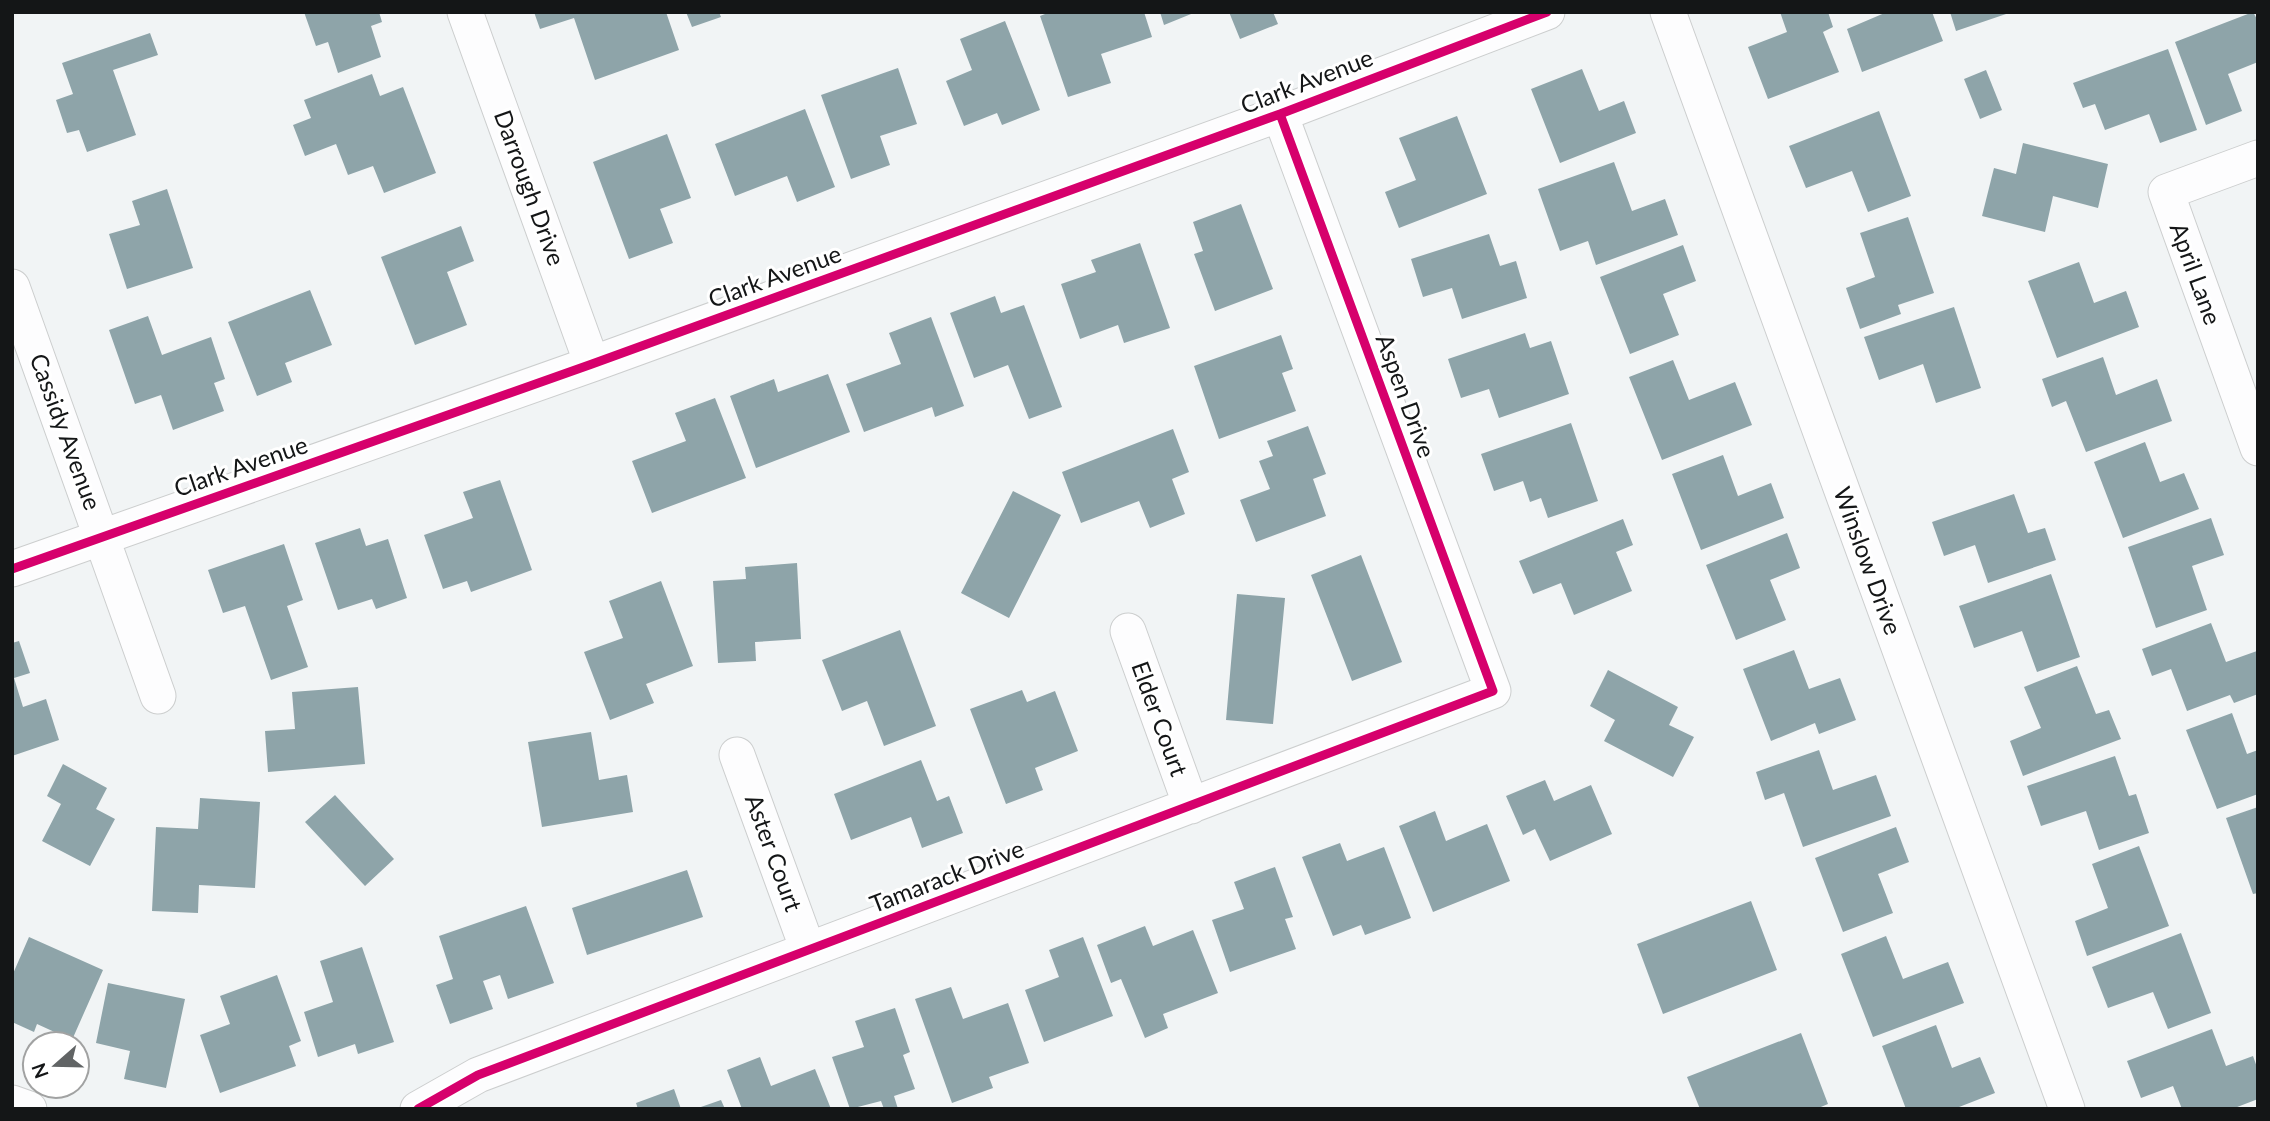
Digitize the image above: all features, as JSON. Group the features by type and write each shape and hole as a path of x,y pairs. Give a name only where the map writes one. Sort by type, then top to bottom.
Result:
{"street":[{"name":"Darrough Drive","path":"465,12 593,364"},
{"name":"Clark Avenue","path":"12,569 593,364 1280,114 1475,25 1547,12"},
{"name":"Winslow Drive","path":"1668,12 2067,1109"},
{"name":"Aspen Drive","path":"1280,114 1493,691"},
{"name":"April Lane","path":"2258,158 2165,192 2258,448"},
{"name":"Cassidy Avenue","path":"12,287 158,696"},
{"name":"Elder Court","path":"1128,631 1191,806"},
{"name":"Tamarack Drive","path":"418,1109 478,1075 1493,691"},
{"name":"Aster Court","path":"737,755 808,950"},
{"path":"12,1103 29,1109"}],"building":[{"path":"304,12 379,12 382,22 371,26 381,57 338,73 328,42 316,46"},
{"path":"534,12 666,12 679,50 595,80 574,18 540,29"},
{"path":"686,12 719,12 721,17 692,27"},
{"path":"1050,12 1144,12 1152,37 1101,54 1111,83 1068,97 1040,16"},
{"path":"1160,12 1196,12 1164,25"},
{"path":"1229,12 1273,12 1278,24 1240,39"},
{"path":"1780,12 1828,12 1833,27 1823,32 1839,72 1768,99 1748,47 1787,32"},
{"path":"1887,12 1932,12 1943,41 1862,72 1847,29"},
{"path":"1950,12 2009,12 2009,13 1956,31"},
{"path":"2253,12 2258,21 2258,62 2228,74 2242,111 2206,125 2175,42"},
{"path":"1005,21 1040,110 1002,125 997,113 964,126 946,81 972,70 960,39"},
{"path":"150,33 158,55 113,70 136,135 87,152 79,130 67,133 56,100 73,94 62,63"},
{"path":"2168,49 2197,130 2160,143 2149,114 2105,130 2095,104 2083,108 2073,83"},
{"path":"898,68 917,124 880,136 890,165 851,179 821,95"},
{"path":"1582,69 1599,111 1624,101 1636,133 1560,163 1531,89"},
{"path":"1986,70 2002,110 1980,119 1964,79"},
{"path":"372,74 380,96 403,87 436,173 384,193 373,166 348,175 336,144 305,156 293,125 311,118 304,100"},
{"path":"805,109 835,187 797,202 787,176 735,196 715,144"},
{"path":"1879,111 1911,196 1868,212 1852,171 1806,188 1789,146"},
{"path":"1457,116 1487,194 1399,228 1385,192 1416,180 1399,138"},
{"path":"667,134 691,198 660,209 673,243 629,259 593,162"},
{"path":"2023,143 2108,164 2098,208 2053,196 2045,232 1982,216 1994,168 2016,174"},
{"path":"1614,162 1632,211 1665,199 1678,235 1596,265 1588,241 1560,251 1538,189"},
{"path":"167,189 193,268 127,289 109,234 140,225 132,201"},
{"path":"1241,204 1273,289 1215,311 1194,254 1203,251 1193,222"},
{"path":"1908,217 1934,293 1898,305 1901,314 1860,329 1846,288 1875,277 1860,233"},
{"path":"461,226 474,261 447,272 467,325 415,345 381,257"},
{"path":"1489,234 1500,266 1516,261 1527,298 1462,319 1452,288 1423,297 1411,259"},
{"path":"1140,243 1170,328 1124,343 1118,325 1080,339 1061,284 1096,272 1091,260"},
{"path":"1683,245 1696,281 1663,294 1679,335 1630,354 1600,277"},
{"path":"2079,262 2094,303 2126,291 2139,327 2057,358 2028,281"},
{"path":"310,290 332,345 285,363 292,382 257,396 228,322"},
{"path":"995,296 1001,313 1024,305 1062,407 1029,419 1008,365 974,378 950,313"},
{"path":"1954,307 1981,388 1936,403 1923,364 1879,380 1864,337"},
{"path":"148,316 162,355 211,337 225,379 214,383 224,411 173,430 161,395 135,404 109,330"},
{"path":"931,317 964,406 935,417 932,407 864,432 846,384 901,364 889,333"},
{"path":"1525,333 1530,348 1551,341 1569,394 1499,418 1489,389 1461,398 1448,359"},
{"path":"1281,335 1293,369 1282,373 1296,411 1219,439 1194,366"},
{"path":"2103,357 2116,395 2157,379 2172,421 2086,452 2066,401 2052,407 2042,379"},
{"path":"1673,360 1689,400 1735,382 1752,425 1662,460 1629,377"},
{"path":"828,374 850,432 756,468 730,396 774,379 778,392"},
{"path":"715,398 746,478 652,513 632,461 686,441 675,413"},
{"path":"1571,423 1598,501 1548,518 1541,498 1530,502 1523,481 1494,491 1481,454"},
{"path":"1308,426 1326,474 1313,479 1326,516 1256,542 1240,500 1270,489 1259,461 1273,456 1267,441"},
{"path":"1173,429 1189,472 1172,479 1185,514 1150,528 1139,501 1081,523 1062,472"},
{"path":"2145,442 2160,482 2184,473 2199,509 2123,538 2094,462"},
{"path":"1723,455 1738,496 1771,483 1784,518 1701,550 1672,474"},
{"path":"500,480 532,570 471,592 467,581 443,589 424,535 473,518 463,492"},
{"path":"1013,491 1061,515 1009,618 961,593"},
{"path":"2014,494 2028,533 2045,528 2056,560 1988,583 1975,545 1944,556 1932,522"},
{"path":"2211,518 2224,555 2192,566 2207,610 2156,628 2128,547"},
{"path":"1623,519 1633,545 1616,552 1632,591 1574,615 1561,583 1533,594 1519,561"},
{"path":"360,528 366,546 388,539 407,598 376,609 372,599 338,610 315,543"},
{"path":"1787,533 1800,568 1770,580 1786,620 1736,640 1706,565"},
{"path":"284,544 303,600 287,606 308,667 271,680 245,606 223,613 208,570"},
{"path":"1361,555 1402,662 1352,681 1311,575"},
{"path":"797,563 801,639 755,642 756,661 718,663 713,581 746,579 745,567"},
{"path":"2051,574 2080,657 2037,672 2022,631 1974,648 1959,606"},
{"path":"661,581 693,666 646,684 654,703 610,720 584,652 623,638 609,601"},
{"path":"1237,594 1285,598 1273,724 1226,720"},
{"path":"2211,623 2226,662 2257,651 2258,694 2234,703 2230,695 2187,711 2171,669 2152,676 2142,649"},
{"path":"900,630 936,726 884,746 867,701 842,711 822,660"},
{"path":"19,641 30,673 14,678 23,707 46,699 59,740 12,756 12,643"},
{"path":"1794,650 1809,689 1840,678 1856,720 1819,734 1815,723 1771,741 1743,669"},
{"path":"2077,666 2096,714 2109,710 2121,739 2023,776 2010,741 2041,728 2024,687"},
{"path":"1608,670 1678,707 1669,725 1694,737 1673,777 1604,741 1615,720 1590,706"},
{"path":"358,687 365,764 268,772 265,731 295,729 292,692"},
{"path":"1022,690 1027,702 1055,691 1078,751 1035,768 1043,790 1006,804 970,709"},
{"path":"2232,713 2247,754 2258,750 2258,794 2217,809 2186,730"},
{"path":"591,732 599,780 627,775 633,812 542,827 528,742"},
{"path":"1819,750 1833,790 1876,775 1891,816 1803,847 1784,793 1765,800 1756,772"},
{"path":"2115,756 2129,796 2136,794 2149,833 2099,850 2086,811 2041,826 2027,786"},
{"path":"921,760 937,801 949,796 963,833 922,848 911,817 851,840 834,794"},
{"path":"63,764 107,788 96,809 115,819 90,866 42,841 61,804 47,796"},
{"path":"1545,780 1554,801 1591,785 1612,834 1550,861 1535,829 1523,835 1506,796"},
{"path":"335,795 394,859 365,886 305,822"},
{"path":"200,798 260,802 255,888 199,885 198,913 152,911 156,827 198,829"},
{"path":"2258,807 2258,893 2253,894 2226,818"},
{"path":"1435,811 1446,841 1487,824 1510,881 1433,912 1399,826"},
{"path":"1896,827 1909,862 1878,874 1893,913 1843,932 1815,858"},
{"path":"1340,843 1347,861 1384,847 1411,918 1365,935 1361,925 1333,936 1302,857"},
{"path":"2139,846 2169,926 2087,956 2075,921 2108,908 2092,864"},
{"path":"1275,867 1293,917 1285,919 1296,949 1230,972 1212,920 1244,909 1234,882"},
{"path":"687,870 703,917 587,955 572,908"},
{"path":"1751,901 1777,970 1663,1014 1637,944"},
{"path":"526,906 554,983 508,999 500,975 483,981 493,1009 450,1024 436,985 453,979 439,936"},
{"path":"1145,926 1153,946 1193,930 1218,993 1163,1014 1168,1028 1145,1038 1121,979 1111,983 1097,945"},
{"path":"2181,933 2211,1013 2168,1029 2153,992 2108,1008 2092,967"},
{"path":"1886,936 1903,979 1948,962 1964,1003 1873,1037 1841,954"},
{"path":"29,937 103,970 76,1030 50,1030 37,1024 35,1030 30,1030 12,1022 12,976"},
{"path":"1083,937 1113,1016 1044,1042 1025,990 1059,977 1049,950"},
{"path":"362,947 394,1042 358,1054 355,1044 318,1057 304,1012 333,1002 320,961"},
{"path":"277,975 301,1041 289,1046 296,1066 220,1093 200,1035 230,1024 220,996"},
{"path":"108,983 185,999 166,1088 124,1079 130,1051 96,1043"},
{"path":"951,987 963,1019 1008,1003 1029,1063 989,1077 993,1088 952,1103 915,999"},
{"path":"895,1008 910,1052 903,1055 915,1089 894,1096 898,1109 884,1109 881,1101 850,1109 832,1057 864,1047 855,1021"},
{"path":"1936,1025 1952,1068 1980,1057 1995,1093 1954,1109 1906,1109 1882,1046"},
{"path":"2212,1029 2226,1066 2253,1056 2258,1070 2258,1099 2232,1109 2182,1109 2173,1086 2141,1098 2127,1061"},
{"path":"1801,1033 1828,1104 1816,1109 1700,1109 1687,1077"},
{"path":"760,1057 771,1086 815,1069 831,1109 742,1109 727,1070"},
{"path":"674,1089 681,1109 638,1109 636,1103"},
{"path":"721,1100 725,1109 698,1109 698,1108"}],"cycle path":[{"path":"12,569 592,364 1280,114 1547,12"},
{"path":"418,1109 478,1075 1493,691 1280,114"}]}
